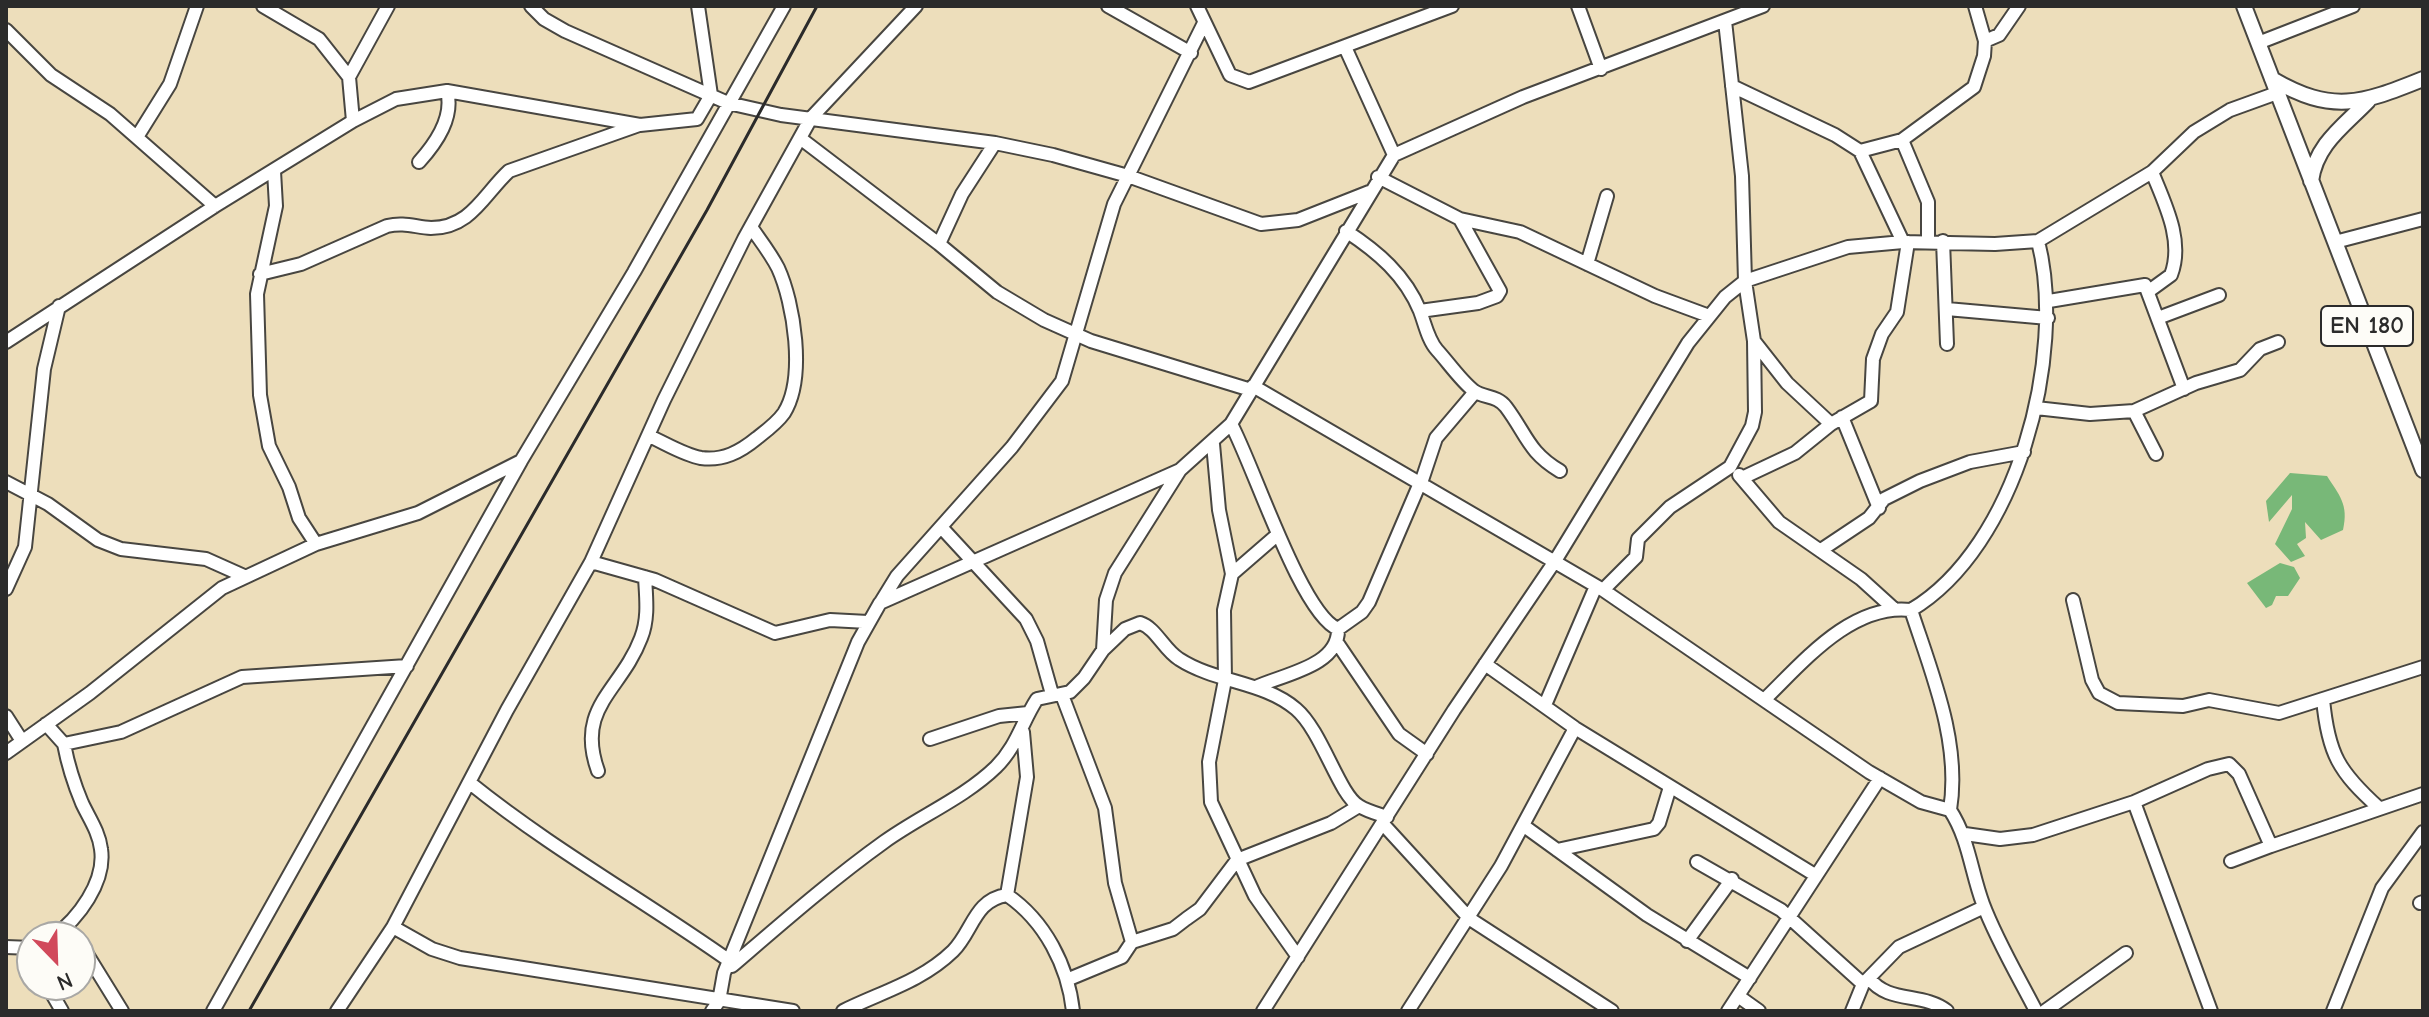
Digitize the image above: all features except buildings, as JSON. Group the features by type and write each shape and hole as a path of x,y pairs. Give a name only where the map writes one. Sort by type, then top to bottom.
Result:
{"main road":[{"path":"2244,6 2274,86 2345,104 2368,101 2423,79"},
{"name":"EN 180","path":"2274,86 2423,470"},
{"path":"2311,181 2313,168 2324,144 2368,101"}],"street":[{"path":"137,137 170,84 197,6"},
{"path":"263,6 319,39 349,77 353,121"},
{"path":"349,77 388,6"},
{"path":"531,6 544,19 565,31 728,103 811,118 995,143 1128,176 1261,224 1298,220 1369,192"},
{"path":"260,274 301,264 387,226 402,223 428,228 459,221 488,199 497,182 509,171 640,125 697,119 711,95 698,6"},
{"path":"213,1011 521,461 634,272 784,6"},
{"path":"337,1011 393,927 591,562 751,227 811,118 916,6"},
{"path":"1108,6 1191,53"},
{"path":"1197,6 1230,75 1240,82 1259,79 1452,6"},
{"path":"1578,6 1601,69"},
{"path":"880,603 1180,470 1213,444 1231,424 1394,155 1482,114 1763,6"},
{"path":"1860,151 1902,140 1974,87 1984,56 1985,41 1975,6"},
{"path":"1985,41 1999,35 2019,6"},
{"path":"2258,43 2353,6"},
{"path":"1545,705 1600,588 1636,557 1638,539 1670,507 1730,467 1752,426 1755,412 1754,341 1745,281 1742,176 1725,21"},
{"path":"715,1006 868,622 897,576 1012,447 1062,381 1105,229 1204,23"},
{"path":"6,30 51,75 110,114 215,206"},
{"path":"1345,47 1394,155"},
{"path":"1732,86 1835,135 1860,151 1905,242 1897,312 1882,334 1873,359 1871,401 1836,421 1795,453 1742,478"},
{"path":"1263,1011 1485,664 1555,561 1633,431 1709,316 1745,281 1822,253 1905,242 1995,244 2038,241 2152,172 2194,132 2274,86"},
{"path":"6,342 215,206 353,121 396,99 447,91 640,125"},
{"path":"419,162 445,124 451,105 447,91"},
{"path":"800,138 997,292 1077,335 1252,388 1600,588 1880,778 1921,802 1950,810"},
{"path":"1902,140 1928,202 1928,241"},
{"path":"939,244 962,194 995,143"},
{"path":"274,171 276,206 260,274 258,375 264,429 299,518 316,544"},
{"path":"2149,291 2171,275 2176,252 2166,208 2152,172"},
{"path":"1378,177 1460,219 1520,232 1655,296 1709,316"},
{"path":"1587,264 1607,196"},
{"path":"1420,311 1478,303 1497,296 1500,291 1460,219"},
{"path":"2335,242 2423,219"},
{"path":"649,436 698,457 716,458 748,445 784,412 792,392 795,359 790,307 777,266 751,227"},
{"path":"1346,231 1383,258 1400,277 1420,311 1434,347 1475,392 1499,400 1524,432 1531,449 1560,471"},
{"path":"1943,241 1947,344"},
{"path":"1766,698 1848,625 1893,608 1911,610 1937,591 1967,557 2010,486 2024,452 2036,408 2048,318 2049,301 2038,241"},
{"path":"2049,301 2088,297 2140,284 2149,291 2184,389"},
{"path":"2158,318 2219,295"},
{"path":"6,589 25,547 42,381 59,306"},
{"path":"1947,309 2048,318"},
{"path":"1754,341 1787,383 1836,421 1879,508"},
{"path":"2036,408 2090,414 2134,411 2184,389 2240,370 2260,349 2278,342"},
{"path":"1338,629 1362,612 1369,602 1421,483 1436,438 1475,392"},
{"path":"2134,411 2156,454"},
{"path":"1231,424 1277,535 1309,595 1330,624 1338,629"},
{"path":"1213,444 1219,510 1232,574 1224,610 1225,680 1208,782 1217,819 1237,860 1267,915 1298,957"},
{"path":"1821,550 1879,508 1891,495 1949,468 2024,452"},
{"path":"6,753 222,588 316,544 418,513 521,461"},
{"path":"1730,467 1779,522 1880,594 1893,608"},
{"path":"1103,650 1106,600 1115,573 1180,470"},
{"path":"6,482 98,540 121,549 206,559 244,576"},
{"path":"941,527 1026,619 1037,641 1105,808 1115,883 1132,942"},
{"path":"1232,574 1277,535"},
{"path":"591,562 645,577 775,633 830,620 868,622"},
{"path":"598,771 590,749 594,712 622,673 642,636 646,619 645,577"},
{"path":"2073,600 2092,680 2099,693 2118,703 2183,706 2209,700 2279,713 2423,667"},
{"path":"1911,610 1937,690 1956,777 1950,810 1965,834 1968,859 1984,907 2036,1011"},
{"path":"1007,895 1027,777 1023,732 1028,713 1037,699 1057,694 1084,678 1103,650 1125,629 1140,623 1150,628 1162,646 1179,659 1225,680 1256,687 1297,710 1322,743 1344,788 1359,806 1385,820 1470,919 1612,1011"},
{"path":"1338,629 1338,644 1399,734 1427,754"},
{"path":"1256,687 1320,660 1338,644"},
{"path":"1485,664 1575,728 1815,875"},
{"path":"64,744 121,732 242,677 407,666"},
{"path":"2323,699 2330,743 2344,776 2379,808"},
{"path":"930,739 999,716 1028,713"},
{"path":"6,716 22,741"},
{"path":"46,724 64,744 68,767 102,852 91,891 78,921"},
{"path":"1408,1011 1470,919 1524,826 1575,728"},
{"path":"728,967 885,842 955,798 996,767 1023,732"},
{"path":"1965,834 2000,839 2024,837 2134,802 2208,769 2229,764 2239,774 2271,846"},
{"path":"1728,1011 1791,919 1815,875 1880,778"},
{"path":"470,783 517,820 625,888 728,967"},
{"path":"1557,850 1654,829 1659,823 1670,787"},
{"path":"2231,861 2423,794"},
{"path":"2134,802 2211,1011"},
{"path":"1069,979 1122,957 1132,942 1173,929 1200,909 1237,860 1331,823 1359,806"},
{"path":"1524,826 1687,941 1750,978"},
{"path":"2333,1011 2382,888 2423,832"},
{"path":"1697,862 1732,879 1791,919 1881,992 1921,1000 1947,1011"},
{"path":"1687,941 1732,879"},
{"path":"1007,895 1029,912 1069,979 1073,1011"},
{"path":"843,1011 922,975 961,942 980,908 989,900 1007,895"},
{"path":"1852,1011 1866,981 1899,947 1984,907"},
{"path":"393,927 432,949 460,958 715,1006 793,1011"},
{"path":"2045,1011 2126,953"},
{"path":"96,969 122,1011"},
{"path":"1738,996 1759,1011"}],"green space":[{"path":"2290,473 2327,476 2342,500 2345,513 2343,530 2321,540 2305,522 2306,538 2297,544 2305,556 2291,562 2275,544 2292,509 2292,495 2269,522 2266,501"},
{"path":"2280,563 2294,567 2300,578 2288,596 2276,596 2272,605 2266,608 2247,583"}],"railway":[{"path":"249,1011 707,210 817,6"}]}
